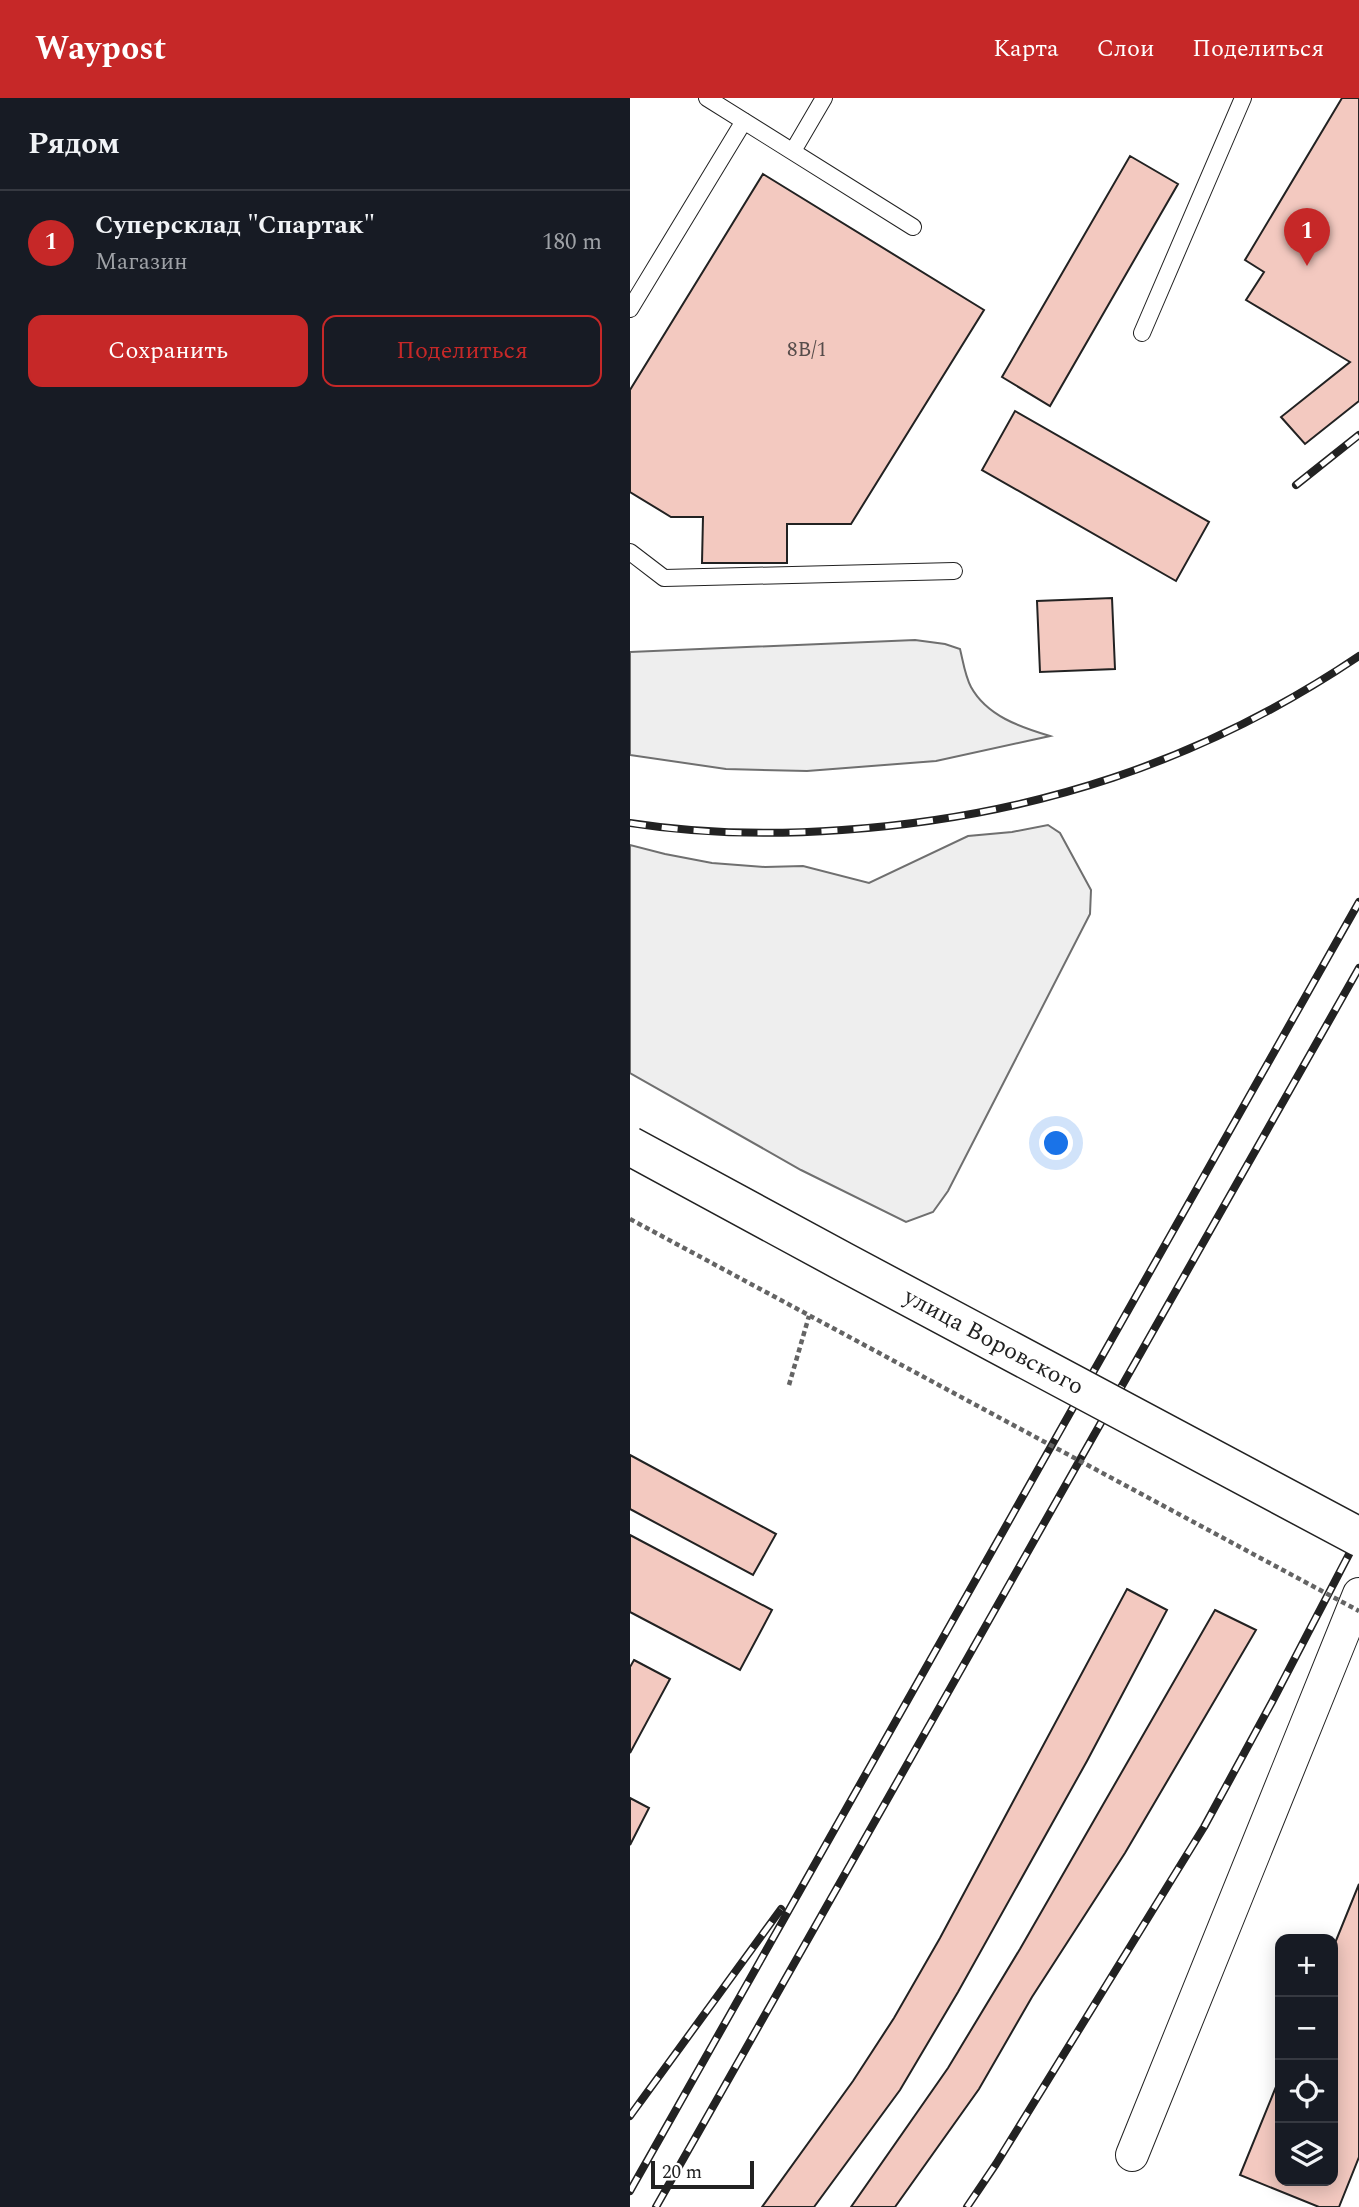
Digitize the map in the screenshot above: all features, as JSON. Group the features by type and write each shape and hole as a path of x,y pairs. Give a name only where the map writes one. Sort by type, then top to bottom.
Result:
{"main road":[{"name":"улица Воровского","path":"630,1146 1359,1537"}],"street":[{"path":"1132,2155 1359,1594"}],"lane":[{"path":"707,98 913,227"},
{"path":"793,151 824,98"},
{"path":"1142,333 1243,98"},
{"path":"630,309 744,121"},
{"path":"630,552 664,578 954,571"}],"path":[{"path":"630,1219 1359,1611"},
{"path":"789,1385 809,1316"}],"shaded area":[{"path":"915,640 960,649 969,683 986,706 1005,719 1050,736 936,761 807,771 726,769 630,755 630,652"},
{"path":"1048,825 1060,833 1091,890 1090,914 948,1191 933,1212 906,1222 801,1170 630,1073 630,845 712,863 765,867 803,866 869,883 968,836"}],"building":[{"path":"1342,98 1359,98 1359,401 1305,444 1281,417 1350,362 1246,300 1264,272 1245,260"},
{"path":"1130,156 1178,184 1050,406 1002,377"},
{"path":"763,174 984,310 851,524 787,524 787,563 702,563 703,517 671,517 630,492 630,390"},
{"path":"1015,411 1209,522 1176,581 982,470"},
{"path":"1112,598 1115,669 1040,672 1037,601"},
{"path":"630,1455 776,1534 753,1575 630,1509"},
{"path":"630,1535 772,1610 740,1670 630,1612"},
{"path":"1127,1589 1167,1610 1087,1761 958,1992 900,2090 814,2207 762,2207 853,2081 894,2018 940,1938"},
{"path":"1215,1610 1256,1630 1125,1853 1032,1997 979,2089 895,2207 851,2207 948,2068 1020,1949"},
{"path":"634,1660 670,1679 630,1753 630,1667"},
{"path":"630,1798 649,1808 630,1845"},
{"path":"1359,1884 1359,2157 1339,2207 1319,2207 1240,2175 1275,2089 1275,2186 1338,2186 1338,1936"}],"railway":[{"path":"1296,485 1359,435"},
{"path":"630,823 736,832 842,830 912,823 1047,797 1112,778 1239,726 1359,656"},
{"path":"630,2191 1359,902"},
{"path":"656,2207 1359,968"},
{"path":"967,2207 1204,1827 1359,1535"},
{"path":"630,2116 781,1909"}],"place":[{"name":"Суперсклад \"Спартак\"","path":"1307,266"}]}
